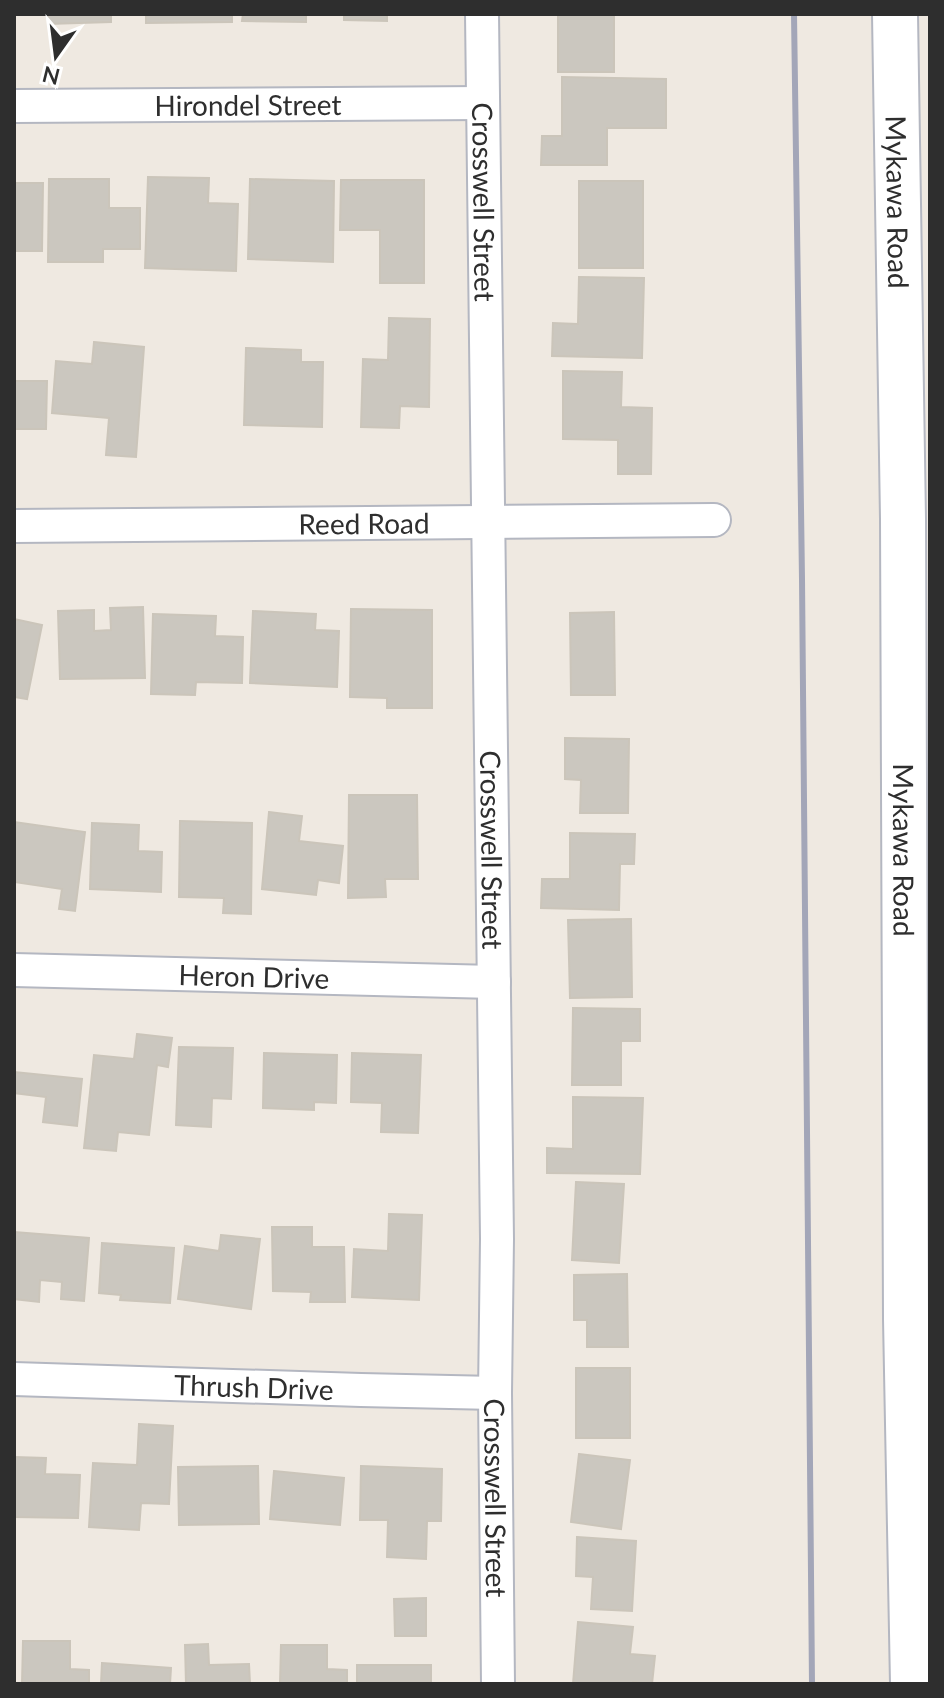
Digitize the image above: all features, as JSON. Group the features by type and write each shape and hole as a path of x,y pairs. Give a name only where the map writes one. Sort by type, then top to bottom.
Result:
{"main road":[{"name":"Mykawa Road","path":"895,14 916,519 906,1303 913,1684"}],"street":[{"name":"Crosswell Street","path":"482,14 497,1239 498,1684"},
{"name":"Hirondel Street","path":"14,106 483,103"},
{"name":"Reed Road","path":"14,526 714,520"},
{"name":"Heron Drive","path":"14,970 494,982"},
{"name":"Thrush Drive","path":"14,1379 495,1393"}],"building":[{"path":"48,14 111,14 111,22 48,24"},
{"path":"146,14 232,14 232,22 146,23"},
{"path":"243,14 306,14 306,22 242,21"},
{"path":"344,14 387,14 387,21 344,20"},
{"path":"558,14 614,14 614,72 558,72"},
{"path":"562,77 666,79 666,128 607,128 607,165 541,165 542,136 562,136"},
{"path":"148,177 209,178 208,203 238,204 236,271 145,268"},
{"path":"49,179 109,179 109,208 140,208 140,249 103,249 103,262 48,262"},
{"path":"250,179 334,181 333,262 248,259"},
{"path":"341,180 424,180 424,283 380,283 380,230 340,230"},
{"path":"579,181 643,181 643,268 579,268"},
{"path":"14,183 43,183 42,251 14,251"},
{"path":"579,277 644,278 642,358 552,356 553,323 578,324"},
{"path":"389,318 430,319 429,407 400,406 399,428 361,427 363,359 388,360"},
{"path":"94,342 144,347 136,457 106,455 109,418 52,413 56,361 92,364"},
{"path":"246,348 301,350 301,362 323,362 322,427 244,425"},
{"path":"563,371 622,372 621,407 652,408 651,474 618,474 618,440 563,439"},
{"path":"14,381 47,381 46,429 14,429"},
{"path":"143,607 145,678 60,679 58,611 94,610 94,631 111,630 110,608"},
{"path":"351,609 432,610 432,708 387,708 387,698 350,697"},
{"path":"253,611 316,614 315,630 339,631 337,687 250,683"},
{"path":"614,612 615,695 571,695 570,613"},
{"path":"153,614 216,616 215,636 243,637 242,683 196,682 195,695 151,694"},
{"path":"14,619 42,625 27,699 14,697"},
{"path":"565,738 629,739 628,813 580,813 581,780 565,779"},
{"path":"349,795 417,795 418,879 385,879 386,897 348,898"},
{"path":"269,812 302,816 299,841 343,846 339,883 318,880 316,895 262,889"},
{"path":"180,821 252,823 251,914 223,913 224,898 179,897"},
{"path":"14,822 85,832 75,911 59,909 62,889 14,882"},
{"path":"92,823 139,825 138,851 162,852 161,892 90,889"},
{"path":"570,833 635,834 634,864 620,864 619,910 541,908 542,879 570,879"},
{"path":"631,919 632,997 570,998 568,920"},
{"path":"573,1008 640,1009 640,1041 621,1041 621,1085 572,1085"},
{"path":"137,1034 172,1038 168,1067 157,1065 149,1135 118,1132 116,1151 84,1148 94,1055 134,1059"},
{"path":"179,1047 233,1048 231,1099 212,1098 211,1127 176,1125"},
{"path":"264,1053 337,1055 336,1103 314,1102 314,1110 263,1108"},
{"path":"352,1053 421,1055 418,1133 381,1132 382,1103 351,1102"},
{"path":"14,1072 82,1079 77,1126 43,1122 46,1097 14,1093"},
{"path":"573,1097 643,1098 640,1174 547,1173 547,1148 573,1149"},
{"path":"576,1182 624,1184 619,1263 572,1260"},
{"path":"389,1214 422,1215 419,1300 352,1297 354,1249 388,1251"},
{"path":"272,1227 312,1227 312,1247 344,1247 345,1302 310,1302 311,1292 273,1291"},
{"path":"14,1232 89,1238 84,1301 61,1299 62,1282 40,1280 39,1302 14,1299"},
{"path":"221,1235 260,1239 251,1309 178,1299 185,1246 219,1251"},
{"path":"102,1243 174,1248 170,1303 120,1300 121,1295 99,1293"},
{"path":"627,1274 628,1347 587,1347 587,1320 574,1320 574,1275"},
{"path":"576,1368 630,1368 630,1438 576,1438"},
{"path":"139,1424 173,1426 169,1504 141,1503 139,1530 89,1527 93,1463 137,1465"},
{"path":"579,1454 630,1460 621,1529 571,1522"},
{"path":"14,1457 46,1458 45,1474 80,1475 78,1518 14,1517"},
{"path":"258,1466 259,1524 179,1525 178,1467"},
{"path":"361,1466 442,1469 441,1521 427,1521 426,1559 387,1557 388,1520 360,1520"},
{"path":"274,1471 344,1478 340,1525 270,1519"},
{"path":"577,1537 636,1541 632,1611 591,1609 593,1577 576,1576"},
{"path":"426,1598 426,1636 395,1636 394,1599"},
{"path":"578,1622 633,1627 630,1654 655,1656 652,1684 573,1684"},
{"path":"23,1641 70,1641 70,1669 89,1670 89,1684 22,1684"},
{"path":"208,1644 209,1665 249,1664 250,1684 186,1684 185,1645"},
{"path":"281,1645 327,1645 327,1669 347,1670 347,1684 280,1684"},
{"path":"102,1663 171,1668 170,1684 101,1684"},
{"path":"357,1665 431,1665 431,1684 357,1684"}],"railway":[{"path":"794,14 812,1684"}]}
